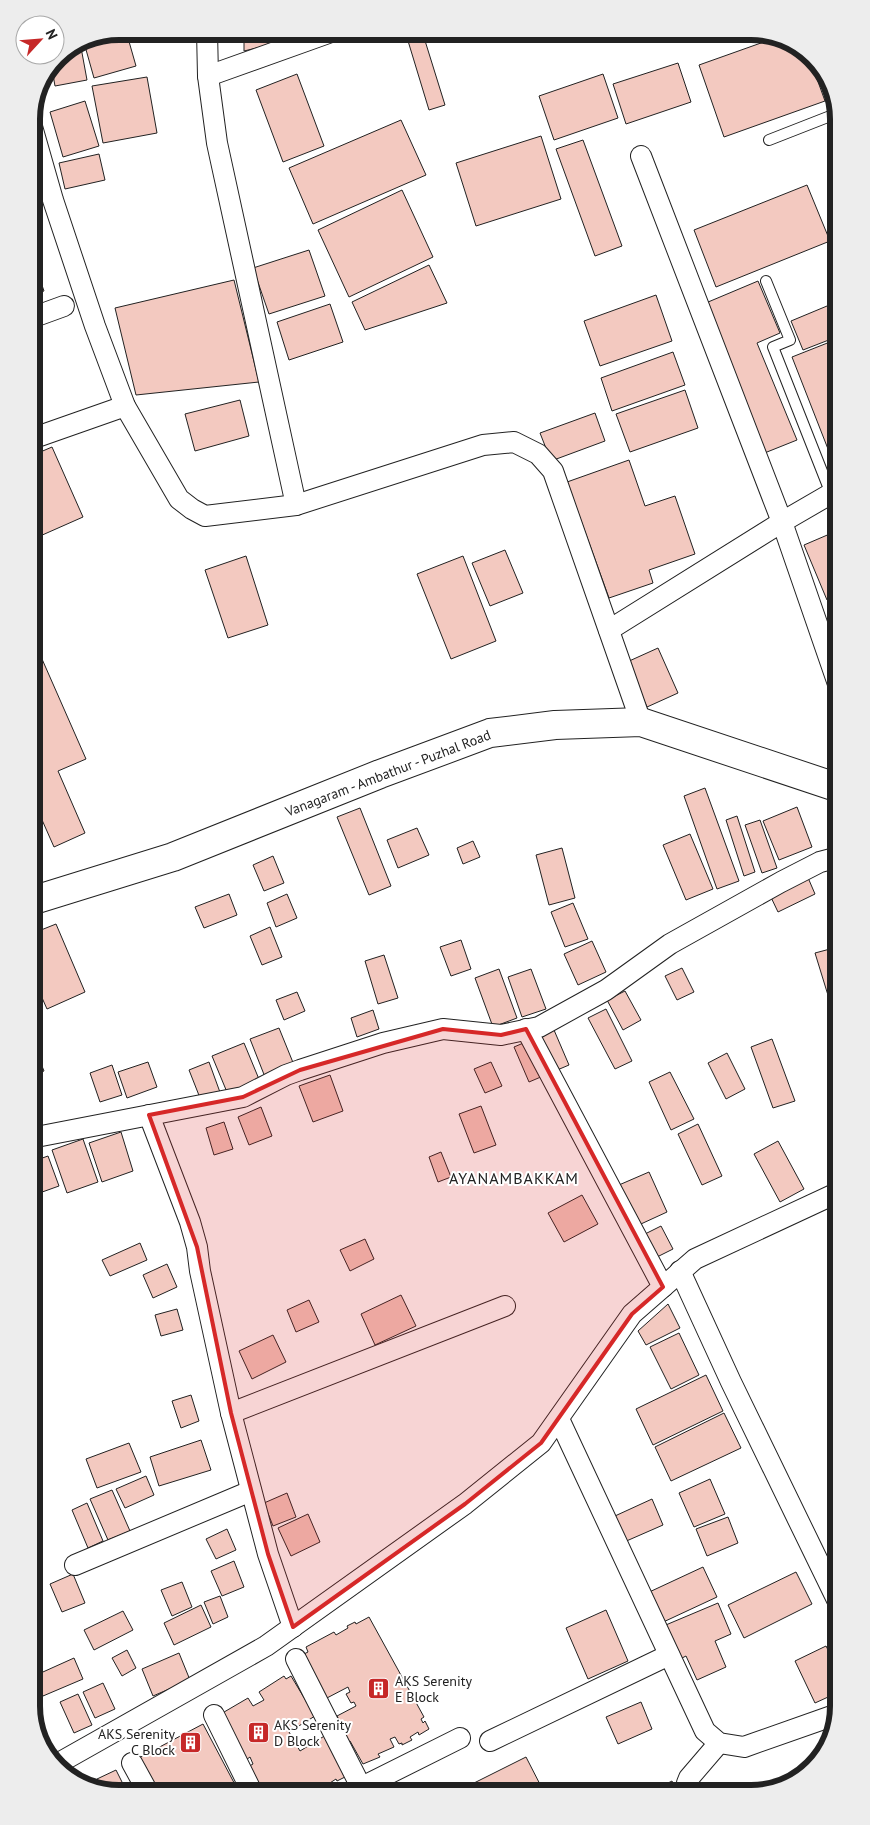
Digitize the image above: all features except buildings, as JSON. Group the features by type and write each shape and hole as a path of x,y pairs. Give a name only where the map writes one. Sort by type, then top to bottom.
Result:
{"main road":[{"name":"Vanagaram - Ambathur - Puzhal Road","path":"40,898 173,857 380,774 490,733 555,724 641,722 830,785"}],"street":[{"path":"207,40 208,76 217,142 296,505"},
{"path":"208,76 309,40"},
{"path":"40,154 53,200 95,326 125,406 179,499 205,516 296,505 483,445 514,442 538,454 553,471 641,722"},
{"path":"641,156 782,522 830,661"},
{"path":"40,315 64,306"},
{"path":"40,436 125,406"},
{"path":"609,630 782,522 830,495"},
{"path":"40,1136 243,1097 300,1070 383,1043 442,1029 501,1035 539,1027 606,990 670,944 781,882 820,862 830,859"},
{"path":"526,1029 663,1288"},
{"path":"149,1115 190,1222 197,1246 200,1272 231,1413 268,1554 293,1627"},
{"path":"63,1761 266,1646 465,1504 541,1443 632,1314 680,1271 695,1259 830,1196"},
{"path":"680,1271 726,1373 830,1586"},
{"path":"231,1413 505,1306"},
{"path":"559,1419 705,1731 718,1743 744,1747 829,1718"},
{"path":"75,1565 251,1491"},
{"path":"490,1742 669,1655"},
{"path":"296,1659 352,1785"},
{"path":"214,1715 249,1785"},
{"path":"367,1785 460,1738"},
{"path":"687,1785 689,1778 718,1743"},
{"path":"132,1762 144,1785"}],"lane":[{"path":"769,140 830,116"},
{"path":"766,281 790,340 773,347 830,480"}],"highlighted area":[{"path":"443,1029 501,1035 526,1029 663,1287 632,1314 541,1443 465,1504 293,1627 268,1554 231,1413 197,1247 149,1115 243,1097 300,1070"}],"place":[{"name":"AKS Serenity E Block","path":"379,1689"},
{"name":"AKS Serenity D Block","path":"258,1733"},
{"name":"AKS Serenity C Block","path":"191,1742"}],"district":[{"name":"AYANAMBAKKAM","path":"514,1178"}]}
